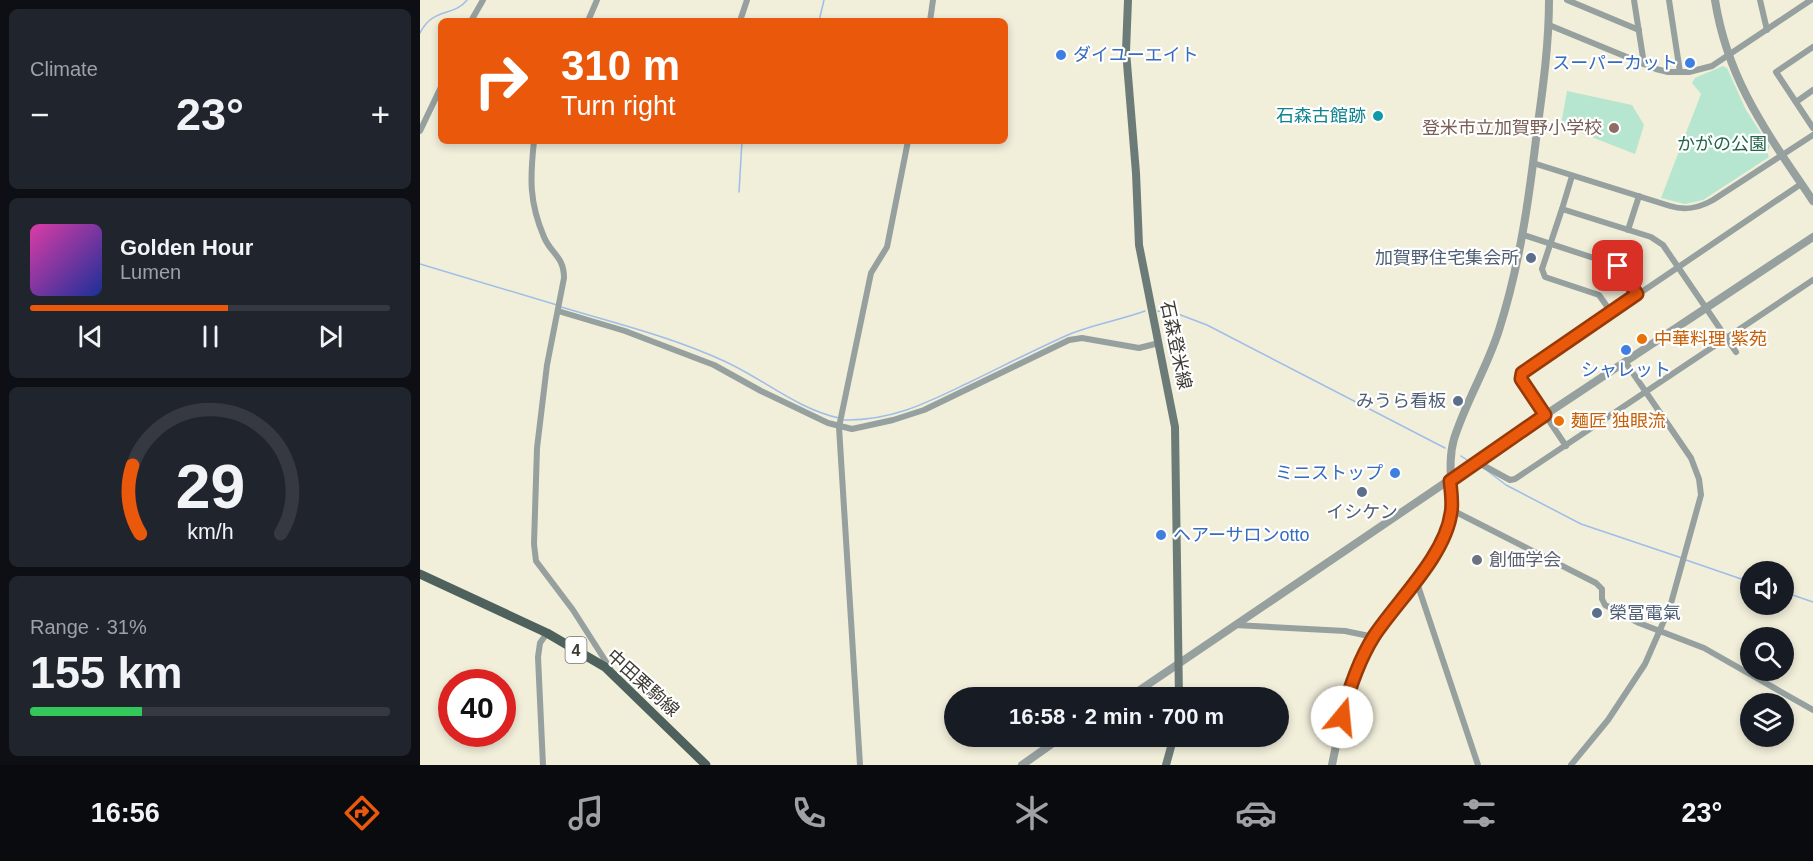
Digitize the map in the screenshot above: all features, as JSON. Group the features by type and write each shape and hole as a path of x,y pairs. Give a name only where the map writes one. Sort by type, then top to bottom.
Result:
{"main road":[{"name":"石森登米線","path":"1128,0 1126,51 1136,174 1138,233 1175,427 1178,687"},
{"name":"中田栗駒線","path":"420,574 547,633 605,667 706,765"},
{"path":"1166,765 1171,747"}],"street":[{"path":"473,18 483,0"},
{"path":"589,18 597,0"},
{"path":"742,18 747,0"},
{"path":"930,18 933,0"},
{"path":"1332,765 1346,701 1356,673 1374,638 1441,543 1448,525 1452,510 1450,481 1454,442 1462,415 1499,328 1524,235 1549,25 1549,0"},
{"path":"1568,0 1639,30"},
{"path":"1634,0 1644,64"},
{"path":"1669,0 1680,72"},
{"path":"1715,0 1728,56 1751,106 1813,201"},
{"path":"1760,0 1767,30"},
{"path":"1549,25 1644,64 1668,72 1680,72 1704,69 1728,56 1810,0"},
{"path":"1813,47 1776,72 1813,128"},
{"path":"1796,102 1813,90"},
{"path":"420,131 438,93"},
{"path":"1533,163 1676,208 1700,207 1813,135"},
{"path":"534,144 531,200 545,239 564,266 560,302 547,365 537,448 534,544 536,561 573,610 617,678"},
{"path":"860,765 839,425 871,273 887,247 907,144"},
{"path":"1572,176 1542,269 1545,277 1599,295 1611,312"},
{"path":"1566,446 1521,379 1522,373 1801,184"},
{"path":"1628,230 1639,196"},
{"path":"1562,209 1658,241 1679,266 1736,352"},
{"path":"1524,235 1618,266 1637,294"},
{"path":"1144,687 1545,415 1813,237"},
{"path":"1477,462 1510,480 1515,479 1813,280"},
{"path":"558,310 625,331 714,365 761,391 852,429 924,410 1069,340 1082,338 1139,348 1160,343"},
{"path":"1571,765 1590,744 1645,664 1670,607 1701,495 1699,479 1691,458 1626,363"},
{"path":"1452,510 1596,583 1602,589 1602,599 1605,605 1639,623 1704,648 1813,710"},
{"path":"1416,580 1478,765"},
{"path":"1236,625 1346,631 1374,638"},
{"path":"543,765 538,657 540,644 547,633"},
{"path":"1022,765 1047,747"}],"green space":[{"name":"かがの公園","path":"1723,66 1727,68 1746,110 1770,147 1767,152 1769,157 1703,200 1685,204 1661,198 1701,94 1692,83 1695,78"},
{"path":"1567,91 1632,105 1644,125 1635,154 1561,125"}],"waterway":[{"path":"420,33 431,19 456,9 467,0"},
{"path":"820,18 824,0"},
{"path":"739,192 742,144"},
{"path":"420,264 557,305"},
{"path":"561,307 704,352 738,368 809,408 839,418"},
{"path":"844,420 878,417 910,409 1070,334 1145,311"},
{"path":"1158,311 1178,314 1207,325 1445,448"},
{"path":"1461,456 1467,460"},
{"path":"1485,469 1506,485 1581,524 1682,558"},
{"path":"1686,560 1740,579"},
{"path":"1794,595 1813,602"}],"place":[{"name":"ダイユーエイト","path":"1061,55"},
{"name":"スーパーカット","path":"1690,63"},
{"name":"石森古館跡","path":"1378,116"},
{"name":"登米市立加賀野小学校","path":"1614,128"},
{"name":"加賀野住宅集会所","path":"1531,258"},
{"name":"中華料理 紫苑","path":"1642,339"},
{"name":"シャレット","path":"1626,350"},
{"name":"みうら看板","path":"1458,401"},
{"name":"麺匠 独眼流","path":"1559,421"},
{"name":"ミニストップ","path":"1395,473"},
{"name":"イシケン","path":"1362,492"},
{"name":"ヘアーサロンotto","path":"1161,535"},
{"name":"創価学会","path":"1477,560"},
{"name":"榮冨電氣","path":"1597,613"}],"route":[{"path":"1342,717 1356,673 1374,638 1436,551 1445,534 1452,510 1450,481 1545,415 1521,379 1522,373 1637,294 1618,266"}]}
